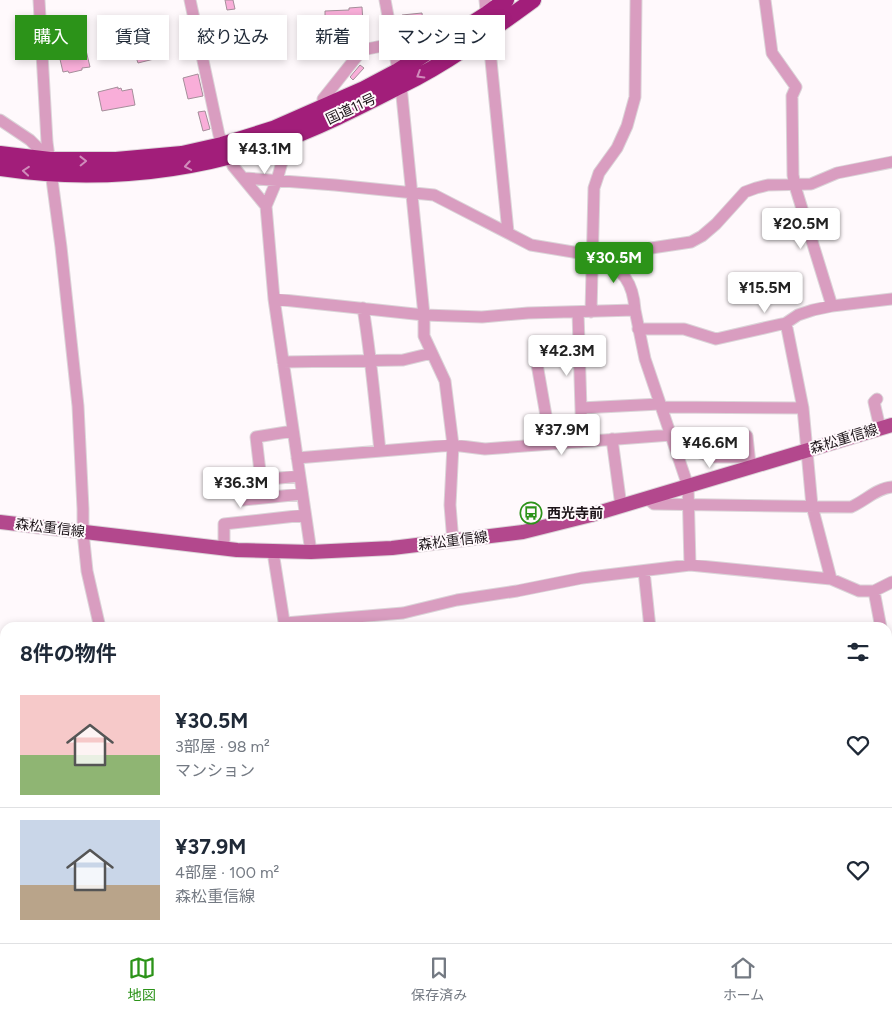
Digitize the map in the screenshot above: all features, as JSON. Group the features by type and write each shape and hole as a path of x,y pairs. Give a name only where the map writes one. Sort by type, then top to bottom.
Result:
{"highway":[{"name":"国道11号","path":"0,154 50,166 108,174 140,173 174,168 225,151 364,89 400,79 486,7 506,0"},
{"name":"国道11号","path":"505,20 533,0"},
{"name":"国道11号","path":"225,151 281,140 435,60"},
{"name":"国道11号","path":"0,168 50,166"}],"main road":[{"name":"森松重信線","path":"0,522 224,549 273,552 392,548 453,542 523,532 621,506 688,486 750,462 806,451 886,426"}],"street":[{"path":"39,0 47,142 60,238 78,406 83,532 87,571 99,622"},
{"path":"190,0 219,135 225,151 266,206"},
{"path":"385,0 387,15"},
{"path":"591,312 595,256 594,188 599,173 616,148 627,126 635,97 636,0"},
{"path":"765,0 772,53 796,87 792,96 793,175 832,306"},
{"path":"326,106 323,99 362,50 379,47"},
{"path":"396,60 400,79 412,193 424,315 424,336 445,381 453,445 450,505 453,542"},
{"path":"492,60 508,232"},
{"path":"0,120 30,140 50,166"},
{"path":"285,151 277,180 266,206 274,299 311,552"},
{"path":"595,256 691,242 702,236 716,224 745,192 768,185 795,186 811,184 837,173 892,162"},
{"path":"245,178 434,195 531,245 595,256 615,266 628,280 632,288 645,359 688,486 690,565"},
{"path":"274,299 424,315 482,317 528,313 635,310"},
{"path":"638,328 684,329 716,339 786,323 798,315 832,306 892,300"},
{"path":"363,308 372,361 372,378 380,451"},
{"path":"578,312 582,442"},
{"path":"786,323 802,408 812,506 831,579"},
{"path":"283,362 403,360 432,353"},
{"path":"537,364 551,444"},
{"path":"877,399 874,402 886,426"},
{"path":"581,408 661,405 802,408"},
{"path":"293,431 256,437 261,480 299,476"},
{"path":"297,458 453,445 484,449 671,435"},
{"path":"674,446 715,457 750,462 746,436"},
{"path":"612,440 621,506"},
{"path":"647,498 654,504 851,507 885,488 892,487"},
{"path":"243,500 302,494"},
{"path":"224,549 224,524 305,515"},
{"path":"273,552 284,622"},
{"path":"321,622 403,613 457,600 517,592 582,578 690,565 831,579 859,591 874,591 892,582"},
{"path":"644,571 649,622"},
{"path":"874,591 880,622"}],"building":[{"path":"225,0 233,0 235,9 227,10"},
{"path":"362,7 363,15 325,15 325,11 349,10 349,8"},
{"path":"422,13 422,15 402,15"},
{"path":"87,54 90,67 69,73 68,71 63,72 60,60 87,60"},
{"path":"137,60 150,60 138,63"},
{"path":"360,65 364,68 353,80 350,77"},
{"path":"198,74 203,96 188,99 183,78"},
{"path":"118,87 122,91 132,89 135,105 102,111 98,92"},
{"path":"205,111 210,129 203,131 198,112"}],"place":[{"name":"西光寺前","path":"531,513"}]}
